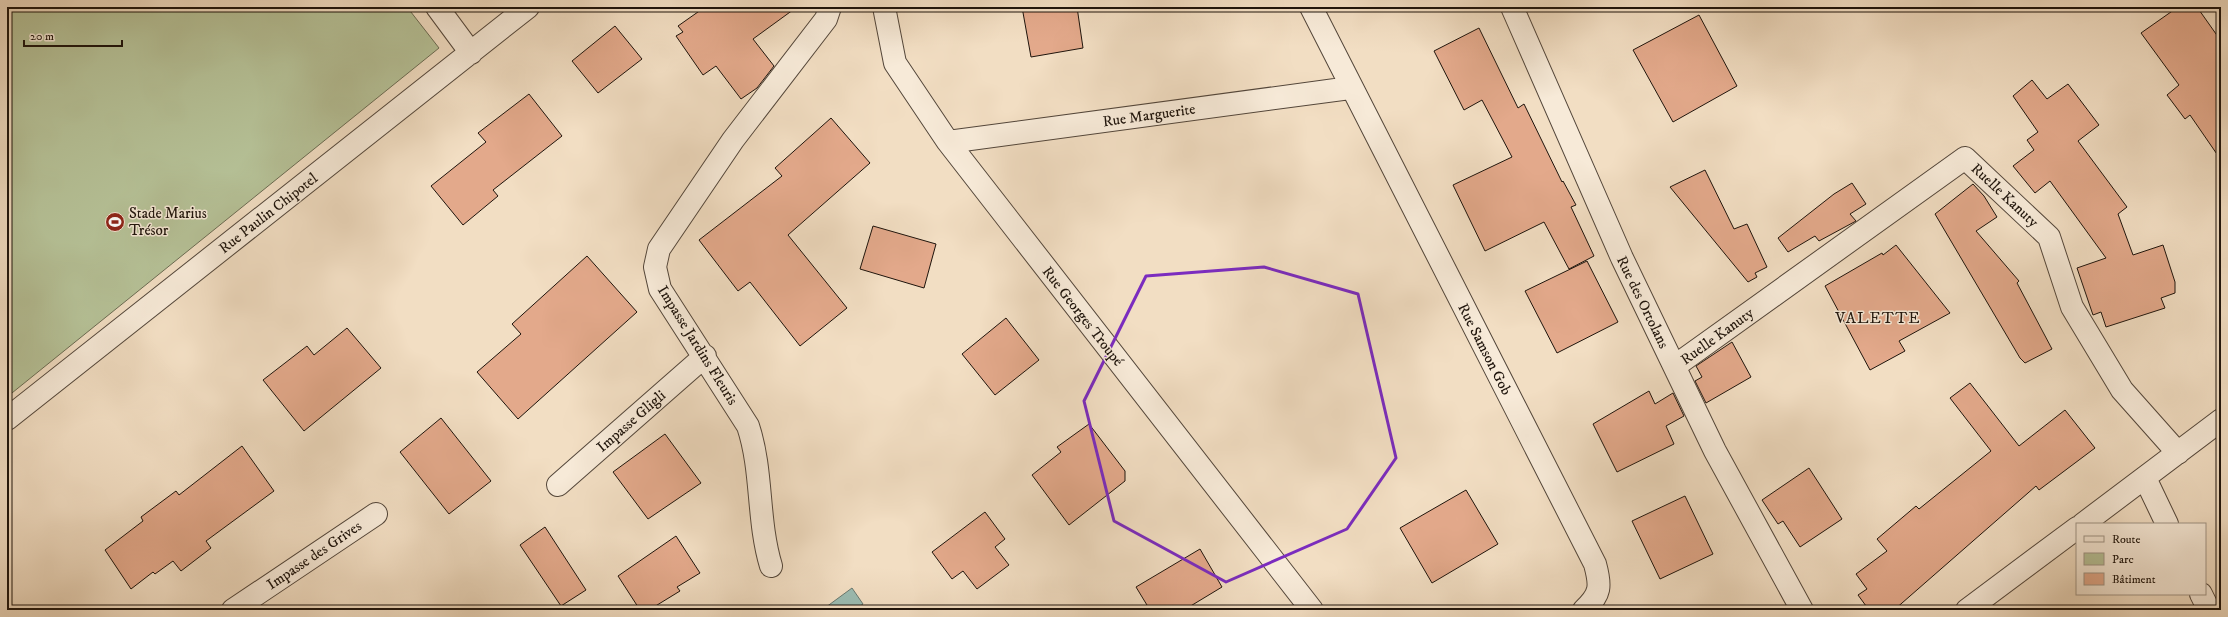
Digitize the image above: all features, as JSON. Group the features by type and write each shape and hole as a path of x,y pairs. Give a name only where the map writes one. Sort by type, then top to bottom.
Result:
{"street":[{"path":"437,7 471,52"},
{"name":"Rue Paulin Chipotel","path":"7,419 528,7"},
{"name":"Impasse Jardins Fleuris","path":"771,566 765,544 755,448 748,426 705,356 660,289 655,267 659,249 733,140 826,19 830,7"},
{"name":"Rue Georges Troupé","path":"884,7 894,63 948,142 1312,610"},
{"name":"Rue Samson Gob","path":"1310,7 1350,88 1595,564 1600,583 1595,600 1584,610"},
{"name":"Rue des Ortolans","path":"1512,7 1622,258 1715,451 1802,610"},
{"name":"Rue Marguerite","path":"948,142 1350,88"},
{"name":"Ruelle Kanuty","path":"1675,366 1965,158 2049,237 2072,307 2122,390 2178,453"},
{"name":"Impasse Gligli","path":"558,485 705,356"},
{"path":"2084,523 2221,420"},
{"path":"2145,478 2167,523"},
{"name":"Impasse des Grives","path":"233,610 376,514"},
{"path":"1967,610 2076,529"},
{"path":"2202,595 2209,610"}],"highlighted area":[{"path":"1264,267 1358,294 1396,458 1347,529 1226,582 1114,521 1084,401 1146,276"}],"green space":[{"name":"Stade Marius Trésor","path":"7,7 407,7 439,48 7,397"}],"water":[{"path":"852,588 863,604 854,610 822,610"}],"building":[{"path":"705,7 797,7 753,39 774,66 757,88 741,99 716,66 703,75 676,36 683,32 678,26"},
{"path":"1022,7 1077,7 1083,48 1031,57"},
{"path":"2178,7 2197,7 2221,41 2221,160 2190,115 2185,119 2167,95 2179,85 2141,33"},
{"path":"1699,15 1737,86 1673,122 1633,50"},
{"path":"615,26 642,59 598,93 572,61"},
{"path":"1479,28 1518,108 1524,104 1562,182 1563,181 1576,205 1571,207 1594,256 1569,269 1544,222 1485,251 1453,185 1512,157 1482,100 1464,110 1434,51"},
{"path":"2032,80 2047,99 2068,84 2099,125 2078,141 2127,207 2118,214 2133,255 2163,245 2175,282 2175,293 2161,298 2165,308 2106,327 2101,312 2093,315 2077,268 2106,258 2050,181 2035,193 2013,166 2034,150 2027,140 2038,132 2013,96"},
{"path":"529,94 562,136 493,190 498,196 463,225 431,186 486,142 478,133"},
{"path":"831,118 870,163 788,235 847,308 800,346 750,282 738,291 699,240 782,176 775,168"},
{"path":"1705,170 1734,229 1747,224 1767,267 1755,273 1757,277 1748,282 1670,187"},
{"path":"1852,183 1866,204 1850,214 1856,221 1819,241 1815,236 1788,252 1778,238 1834,194"},
{"path":"1973,184 1984,196 1997,217 1976,231 2019,281 2017,283 2052,349 2025,363 2020,358 1935,214"},
{"path":"873,226 936,244 924,288 860,269"},
{"path":"1896,245 1950,313 1899,341 1905,351 1870,370 1825,286 1882,253 1883,255"},
{"path":"587,256 637,312 518,419 477,372 521,334 512,324"},
{"path":"1587,261 1618,322 1557,353 1525,291"},
{"path":"1006,318 1039,360 995,395 962,354"},
{"path":"347,328 381,368 304,431 263,380 307,346 314,355"},
{"path":"1732,342 1751,377 1706,403 1695,381 1702,377 1696,366"},
{"path":"1970,383 2019,446 2065,410 2095,448 2039,490 2036,486 1894,610 1869,610 1858,595 1867,589 1856,574 1887,551 1877,539 1916,506 1919,509 1991,451 1950,398"},
{"path":"1649,391 1655,404 1673,393 1684,416 1666,426 1674,444 1617,472 1593,424"},
{"path":"441,418 491,481 449,514 400,452"},
{"path":"1089,424 1125,471 1125,481 1069,525 1032,475 1061,452 1057,447"},
{"path":"665,434 701,483 648,519 613,472"},
{"path":"242,446 274,491 206,541 211,548 181,571 173,561 155,574 153,572 131,589 105,550 143,521 141,517 176,491 179,495"},
{"path":"1809,468 1842,519 1800,547 1783,521 1778,524 1762,500"},
{"path":"1466,490 1498,544 1432,583 1400,528"},
{"path":"1685,496 1713,554 1660,579 1632,521"},
{"path":"985,512 1005,539 995,547 1009,565 977,589 963,571 952,579 932,552"},
{"path":"545,527 586,590 561,606 520,545"},
{"path":"676,536 700,573 677,587 680,591 649,610 640,610 618,576"},
{"path":"1200,549 1222,587 1184,610 1150,610 1136,587"}],"place":[{"name":"Stade Marius Trésor","path":"115,222"}],"district":[{"name":"VALETTE","path":"1878,317"}]}
